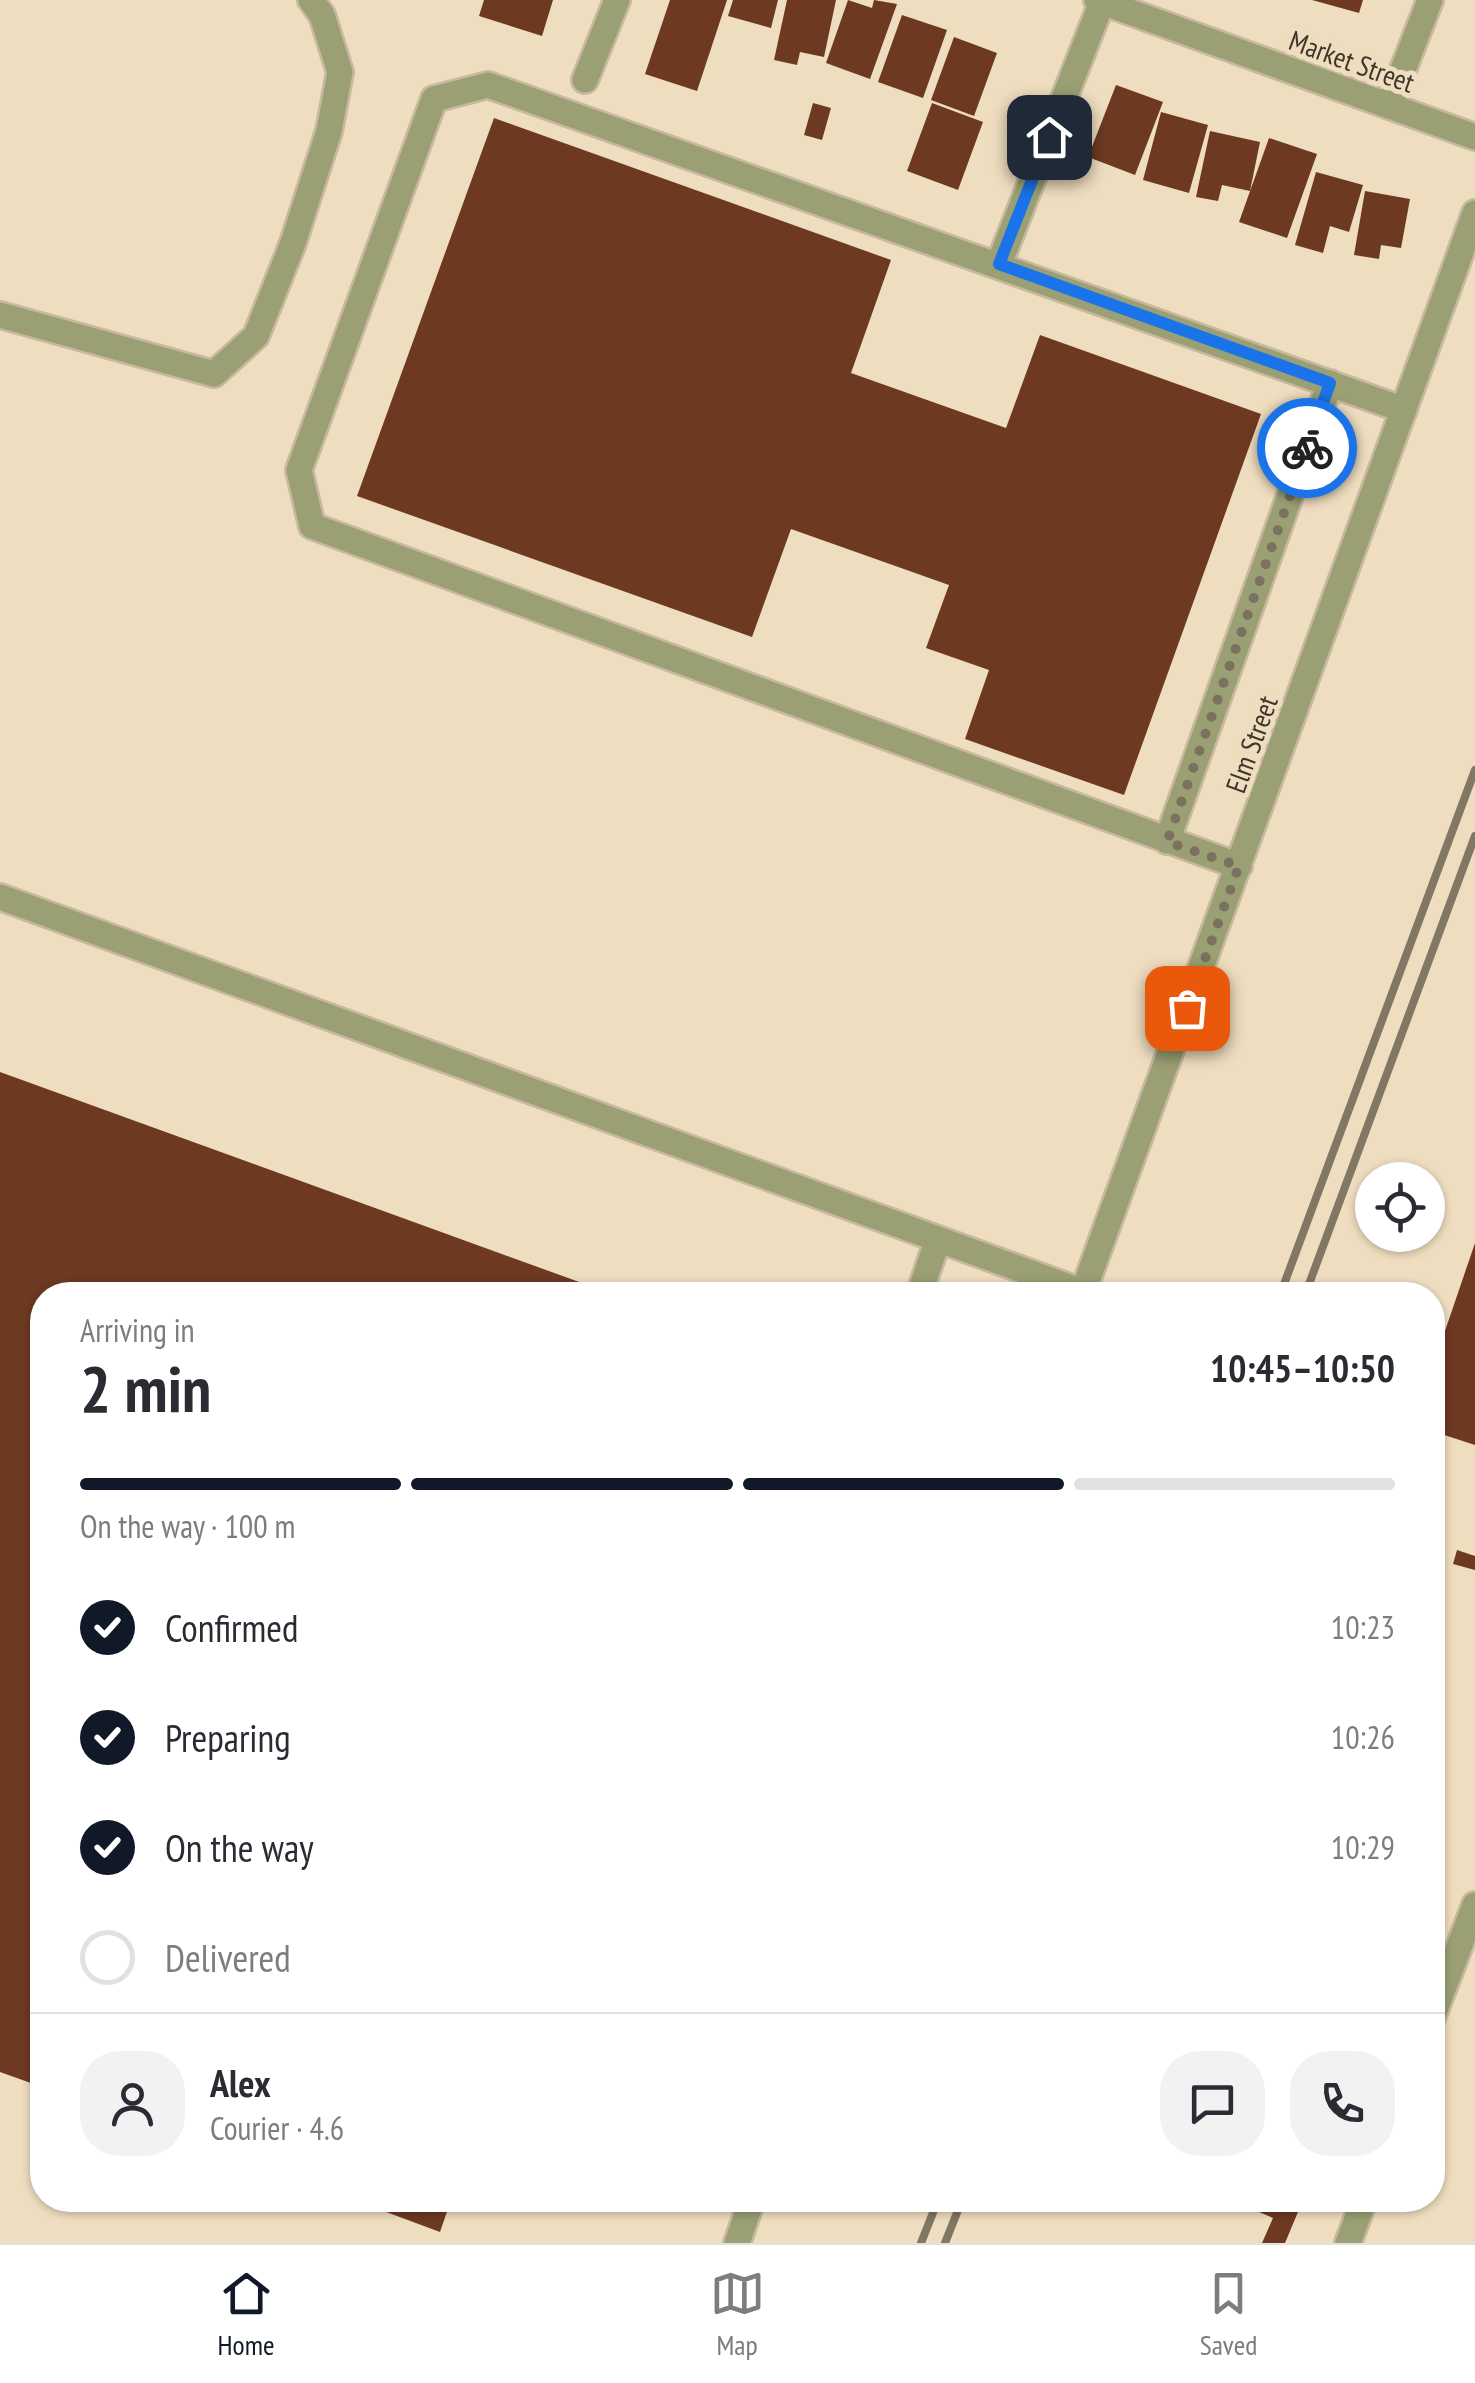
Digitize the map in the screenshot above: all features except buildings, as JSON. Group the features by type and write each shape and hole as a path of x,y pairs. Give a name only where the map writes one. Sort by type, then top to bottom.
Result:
{"street":[{"path":"0,315 214,374 256,336 299,225 329,131 340,72 322,15 311,0"},
{"path":"584,80 617,0"},
{"path":"1389,106 1430,0"},
{"path":"999,264 1099,1"},
{"name":"Market Street","path":"1099,1 1475,137"},
{"path":"1239,866 312,526 300,470 434,98 488,85 1404,410"},
{"name":"Elm Street","path":"1087,1282 1475,213"},
{"name":"Elm Street","path":"1167,842 1330,383"},
{"path":"0,897 1051,1282"},
{"path":"923,1282 938,1239"},
{"path":"1445,1984 1475,1906"},
{"path":"737,2243 748,2212"},
{"path":"1348,2243 1360,2212"}],"railway":[{"path":"1285,1282 1475,770"},
{"path":"1310,1282 1475,836"},
{"path":"921,2243 933,2212"},
{"path":"945,2243 957,2212"}],"way so far":[{"path":"1187,1008 1239,866 1167,842 1307,448"}],"route":[{"path":"1049,137 999,264 1330,383 1307,448"}]}
